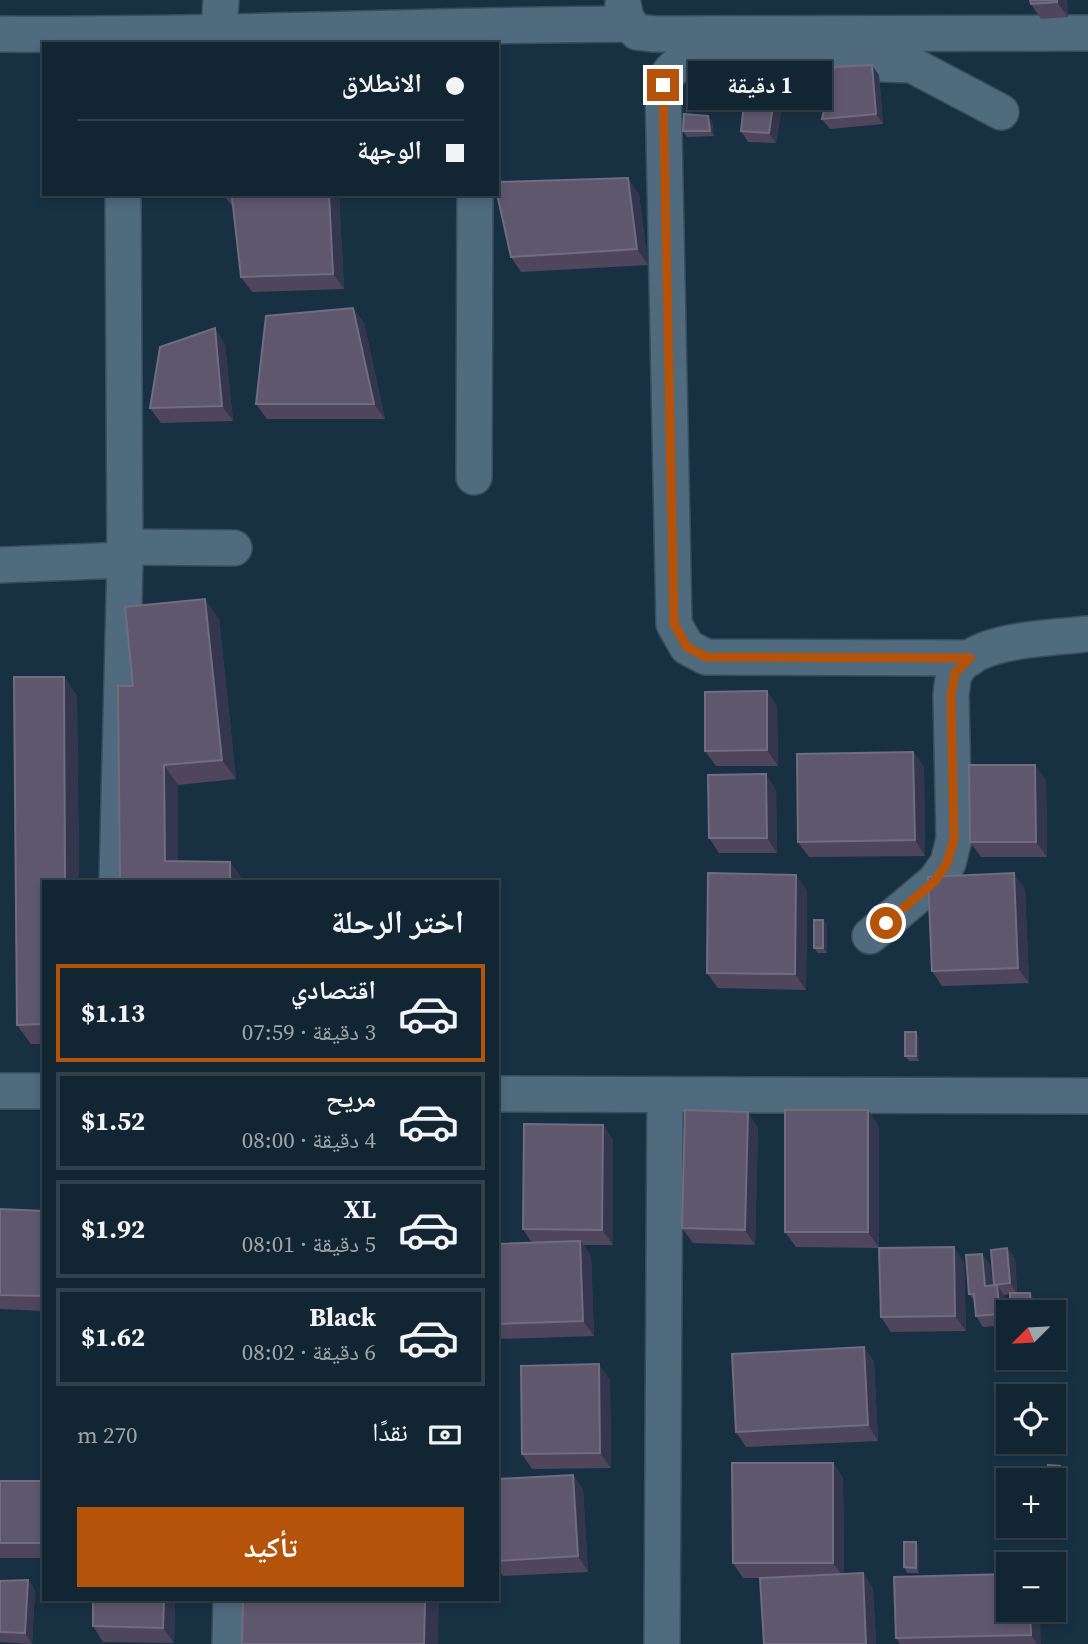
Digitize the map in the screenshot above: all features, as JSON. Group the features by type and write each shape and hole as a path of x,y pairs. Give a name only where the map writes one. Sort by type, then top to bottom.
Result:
{"street":[{"path":"0,34 123,39 220,16 476,34 626,12 637,32 655,34 1088,33"},
{"path":"970,658 706,657 687,647 674,624 663,85 667,74 679,62 695,57 912,65 1000,111"},
{"path":"117,880 125,553 123,196"},
{"path":"474,477 475,196"},
{"path":"0,565 125,553 234,548"},
{"path":"870,936 935,881 947,863 954,839 951,695 955,673 970,658 998,644 1088,634"},
{"path":"0,1091 42,1091"},
{"path":"499,1094 1088,1096"},
{"path":"662,1644 665,1095"},
{"path":"230,1601 230,1644"}],"building":[{"path":"1030,0 1057,0 1057,2 1031,4"},
{"path":"872,65 876,114 822,119 834,67"},
{"path":"747,76 777,77 769,133 741,131"},
{"path":"684,114 708,116 710,131 683,131"},
{"path":"628,178 637,249 511,257 497,196 499,182"},
{"path":"329,196 333,274 241,277 232,197"},
{"path":"353,308 374,404 256,404 266,316"},
{"path":"215,328 222,406 150,408 160,347"},
{"path":"205,599 222,760 164,765 165,861 230,862 230,880 120,880 118,686 133,686 125,607"},
{"path":"14,677 64,677 65,880 42,880 42,1024 17,1025"},
{"path":"767,691 767,750 705,751 705,692"},
{"path":"913,752 915,840 798,842 797,754"},
{"path":"969,765 1035,765 1036,842 970,842"},
{"path":"766,774 767,838 709,838 708,775"},
{"path":"708,873 796,875 795,974 707,973"},
{"path":"1014,873 1018,968 932,971 928,877"},
{"path":"814,920 823,920 823,948 814,948"},
{"path":"905,1032 916,1032 916,1056 905,1056"},
{"path":"685,1110 748,1112 745,1230 682,1228"},
{"path":"785,1110 868,1110 868,1232 785,1232"},
{"path":"524,1124 603,1125 602,1230 523,1229"},
{"path":"0,1209 42,1211 42,1296 0,1295"},
{"path":"580,1241 583,1321 499,1324 499,1244"},
{"path":"954,1247 955,1316 881,1317 879,1248"},
{"path":"1007,1248 1010,1283 994,1285 991,1250"},
{"path":"982,1254 985,1286 997,1285 996,1314 976,1316 974,1294 969,1294 966,1255"},
{"path":"1010,1293 1030,1293 1030,1300 1010,1300"},
{"path":"864,1347 868,1425 736,1432 732,1354"},
{"path":"599,1364 600,1453 522,1454 521,1366"},
{"path":"732,1463 833,1463 833,1563 733,1563"},
{"path":"573,1475 578,1556 499,1561 499,1479"},
{"path":"0,1481 42,1481 42,1543 0,1543"},
{"path":"904,1542 916,1542 916,1568 904,1567"},
{"path":"863,1573 866,1644 764,1644 760,1578"},
{"path":"996,1574 996,1622 1030,1622 1031,1635 896,1638 894,1577"},
{"path":"28,1580 25,1633 0,1632 0,1581"},
{"path":"93,1601 164,1601 163,1628 93,1626"},
{"path":"243,1601 425,1601 424,1644 242,1644"}],"route":[{"path":"663,85 674,624 687,647 706,657 970,658 955,673 951,695 954,839 947,863 935,881 886,923"}]}
